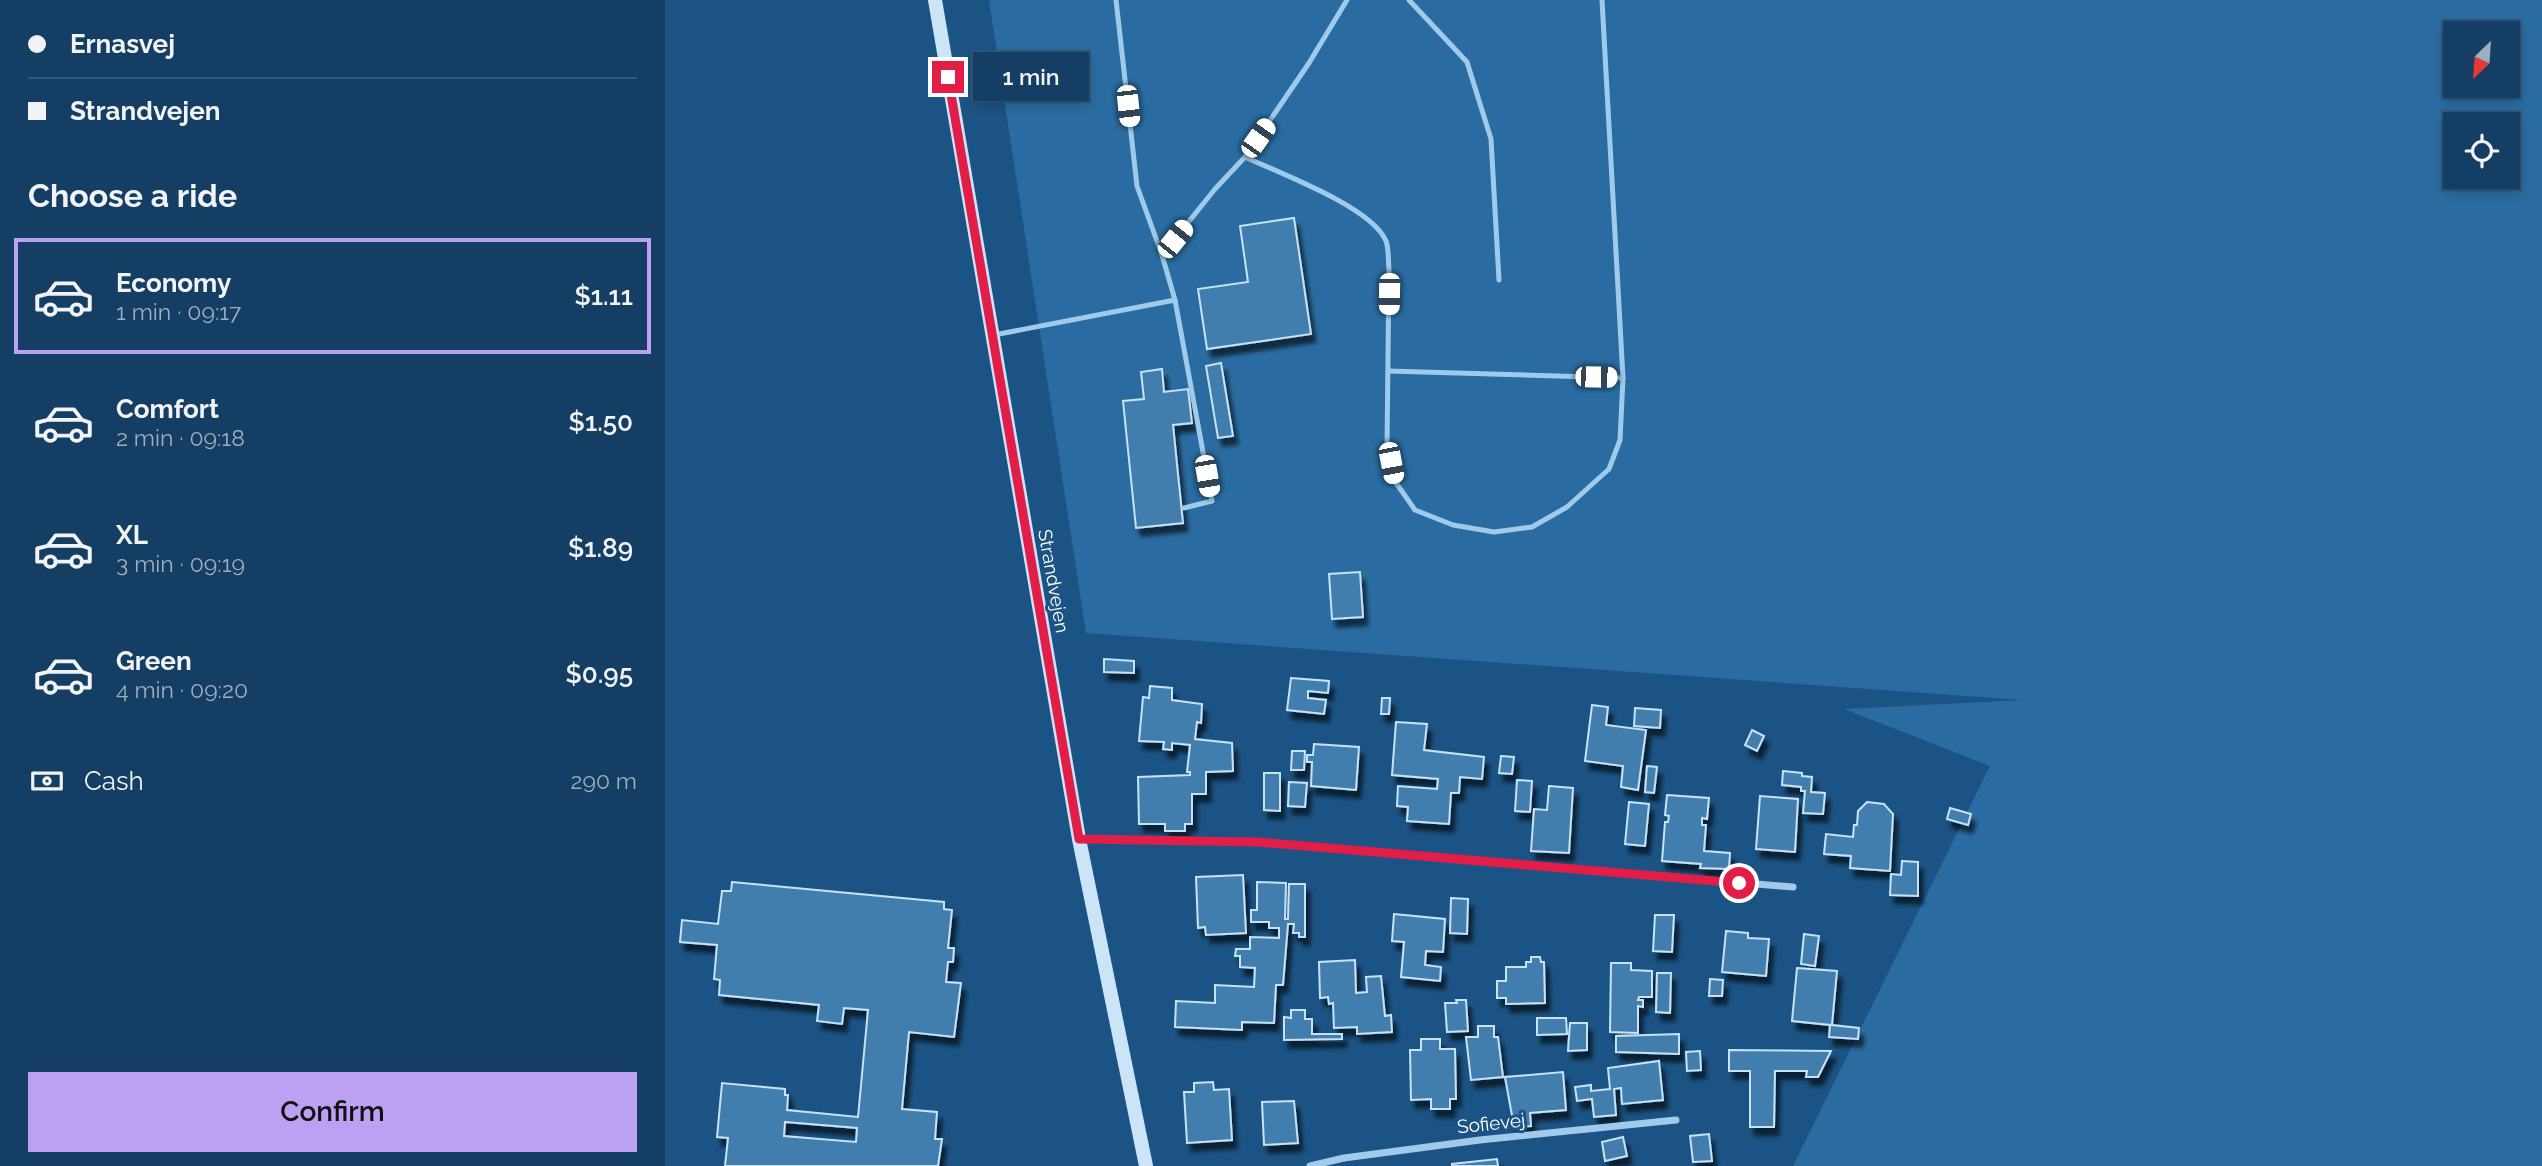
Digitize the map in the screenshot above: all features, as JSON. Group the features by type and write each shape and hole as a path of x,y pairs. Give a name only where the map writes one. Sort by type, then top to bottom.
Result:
{"main road":[{"name":"Strandvejen","path":"935,0 1079,839 1146,1166"}],"street":[{"path":"1079,839 1257,842 1793,887"},
{"name":"Sofievej","path":"1310,1166 1344,1158 1480,1140 1676,1120"}],"lane":[{"path":"1117,0 1137,186 1175,300 1212,502 1184,508"},
{"path":"1162,255 1215,189 1245,157 1309,63 1347,0"},
{"path":"1409,0 1467,62 1491,139 1499,279"},
{"path":"1245,157 1335,199 1367,218 1386,241 1389,269 1388,447 1394,480 1415,510 1453,525 1494,532 1532,527 1567,507 1609,469 1620,440 1623,378 1602,0"},
{"path":"991,335 1175,300"},
{"path":"1388,371 1623,378"}],"shaded area":[{"path":"989,0 2542,0 2542,1166 1793,1166 1990,766 1844,709 2023,700 1086,633"}],"building":[{"path":"1294,218 1311,334 1207,349 1198,289 1248,282 1240,226"},
{"path":"1221,363 1233,436 1218,438 1206,366"},
{"path":"1162,369 1164,392 1188,389 1192,423 1173,425 1183,523 1136,528 1123,401 1144,399 1141,372"},
{"path":"1360,572 1363,617 1332,619 1329,574"},
{"path":"1104,659 1134,661 1134,673 1104,672"},
{"path":"1291,678 1329,681 1328,693 1308,691 1308,698 1326,700 1324,714 1287,710"},
{"path":"1150,686 1172,688 1172,700 1202,704 1201,723 1197,722 1195,739 1232,743 1233,771 1206,772 1206,794 1192,794 1192,824 1185,824 1185,831 1165,831 1165,824 1139,824 1138,777 1190,775 1190,772 1187,772 1190,745 1172,743 1172,750 1163,749 1164,742 1139,741 1143,697 1149,698"},
{"path":"1382,698 1390,698 1389,714 1381,714"},
{"path":"1592,705 1608,707 1606,725 1646,730 1638,790 1621,787 1623,766 1585,761"},
{"path":"1635,708 1661,710 1660,728 1634,726"},
{"path":"1396,722 1427,724 1424,750 1484,757 1482,779 1460,777 1459,793 1451,793 1449,824 1407,821 1408,807 1397,806 1398,786 1437,789 1438,779 1392,775"},
{"path":"1752,730 1764,736 1757,751 1745,745"},
{"path":"1314,744 1359,747 1356,790 1311,786 1312,762 1307,762 1307,755 1313,755"},
{"path":"1292,751 1305,751 1304,770 1291,770"},
{"path":"1501,756 1514,757 1512,774 1499,773"},
{"path":"1647,766 1657,767 1654,793 1645,792"},
{"path":"1783,771 1812,777 1811,792 1825,793 1823,814 1803,813 1805,791 1801,791 1801,787 1782,785"},
{"path":"1264,773 1280,773 1280,811 1264,810"},
{"path":"1517,780 1532,781 1530,812 1515,811"},
{"path":"1289,782 1307,783 1305,807 1288,806"},
{"path":"1549,786 1573,788 1569,853 1531,851 1534,809 1547,810"},
{"path":"1667,795 1709,798 1707,819 1702,818 1702,825 1706,825 1704,851 1730,853 1729,869 1700,868 1701,864 1662,861 1665,822 1668,822 1669,816 1665,815"},
{"path":"1760,796 1798,799 1795,852 1756,849"},
{"path":"1629,802 1649,804 1645,846 1625,844"},
{"path":"1867,802 1884,804 1893,814 1890,871 1850,868 1851,856 1824,854 1826,834 1853,837 1858,811"},
{"path":"1950,808 1971,814 1968,825 1947,819"},
{"path":"1902,861 1918,862 1918,896 1890,895 1891,874 1901,875"},
{"path":"1243,875 1246,933 1206,935 1205,927 1198,928 1196,877"},
{"path":"732,882 944,902 944,909 952,910 948,948 954,948 953,962 948,962 946,982 961,983 954,1037 909,1032 902,1109 937,1112 935,1139 942,1139 938,1166 725,1166 728,1138 717,1137 722,1083 785,1089 785,1095 788,1095 787,1110 858,1117 868,1010 844,1008 842,1024 817,1021 819,1005 719,995 720,980 714,979 717,945 680,942 682,920 718,924 722,891 731,891","holes":["785,1122 857,1128 856,1142 784,1136"]},
{"path":"1257,882 1286,883 1285,919 1288,919 1289,884 1305,884 1305,937 1293,933 1294,924 1288,924 1283,985 1276,985 1274,1023 1242,1022 1242,1030 1175,1027 1176,1001 1215,1003 1215,985 1254,987 1255,968 1240,967 1240,956 1235,956 1236,949 1250,949 1250,937 1279,938 1279,928 1269,928 1269,922 1251,922 1251,910 1257,910"},
{"path":"1451,898 1468,899 1467,934 1450,933"},
{"path":"1394,914 1445,919 1443,952 1426,951 1425,965 1441,967 1440,981 1401,977 1404,942 1392,941"},
{"path":"1655,915 1674,915 1672,952 1653,951"},
{"path":"1726,931 1748,933 1748,938 1769,939 1766,976 1722,972"},
{"path":"1804,934 1819,936 1815,966 1801,964"},
{"path":"1531,957 1540,957 1541,962 1544,962 1545,1003 1506,1004 1506,998 1497,998 1497,981 1506,981 1506,967 1526,967 1526,962 1531,962"},
{"path":"1355,960 1356,993 1367,992 1366,977 1381,976 1385,1016 1391,1015 1392,1032 1357,1034 1357,1027 1334,1028 1333,1003 1329,1004 1328,997 1320,998 1319,962"},
{"path":"1611,963 1631,963 1631,970 1652,971 1652,997 1639,997 1638,1000 1643,1000 1643,1007 1638,1006 1638,1033 1610,1032"},
{"path":"1797,968 1837,971 1832,1025 1859,1028 1858,1039 1829,1037 1830,1025 1792,1021"},
{"path":"1657,973 1671,973 1670,1013 1656,1012"},
{"path":"1710,979 1723,980 1722,996 1709,996"},
{"path":"1456,1000 1466,1000 1468,1031 1447,1032 1445,1003 1457,1003"},
{"path":"1291,1010 1305,1010 1305,1019 1312,1019 1312,1034 1342,1034 1342,1039 1284,1040 1284,1017 1291,1018"},
{"path":"1537,1018 1566,1018 1567,1034 1537,1035"},
{"path":"1570,1023 1587,1023 1587,1050 1568,1051"},
{"path":"1478,1026 1494,1026 1503,1077 1471,1080 1466,1037 1478,1037"},
{"path":"1679,1034 1679,1054 1616,1052 1616,1036"},
{"path":"1421,1039 1440,1039 1440,1049 1455,1049 1456,1099 1450,1099 1450,1109 1431,1109 1431,1099 1411,1100 1410,1050 1421,1050"},
{"path":"1729,1050 1831,1051 1818,1077 1806,1077 1807,1071 1775,1071 1774,1127 1750,1127 1750,1071 1729,1071"},
{"path":"1700,1051 1701,1070 1687,1071 1686,1052"},
{"path":"1659,1061 1663,1100 1622,1104 1621,1088 1614,1089 1616,1115 1594,1117 1592,1099 1577,1101 1575,1087 1591,1085 1591,1091 1610,1089 1608,1068"},
{"path":"1563,1072 1566,1110 1530,1113 1531,1126 1514,1127 1505,1077"},
{"path":"1213,1082 1214,1090 1229,1089 1232,1140 1187,1143 1184,1092 1194,1092 1194,1083"},
{"path":"1294,1101 1298,1143 1264,1145 1262,1102"},
{"path":"1709,1134 1712,1161 1693,1162 1690,1136"},
{"path":"1623,1137 1627,1156 1605,1161 1602,1142"},
{"path":"1497,1159 1498,1166 1452,1166 1452,1164"}],"route":[{"path":"948,77 1079,839 1257,842 1739,883"}]}
